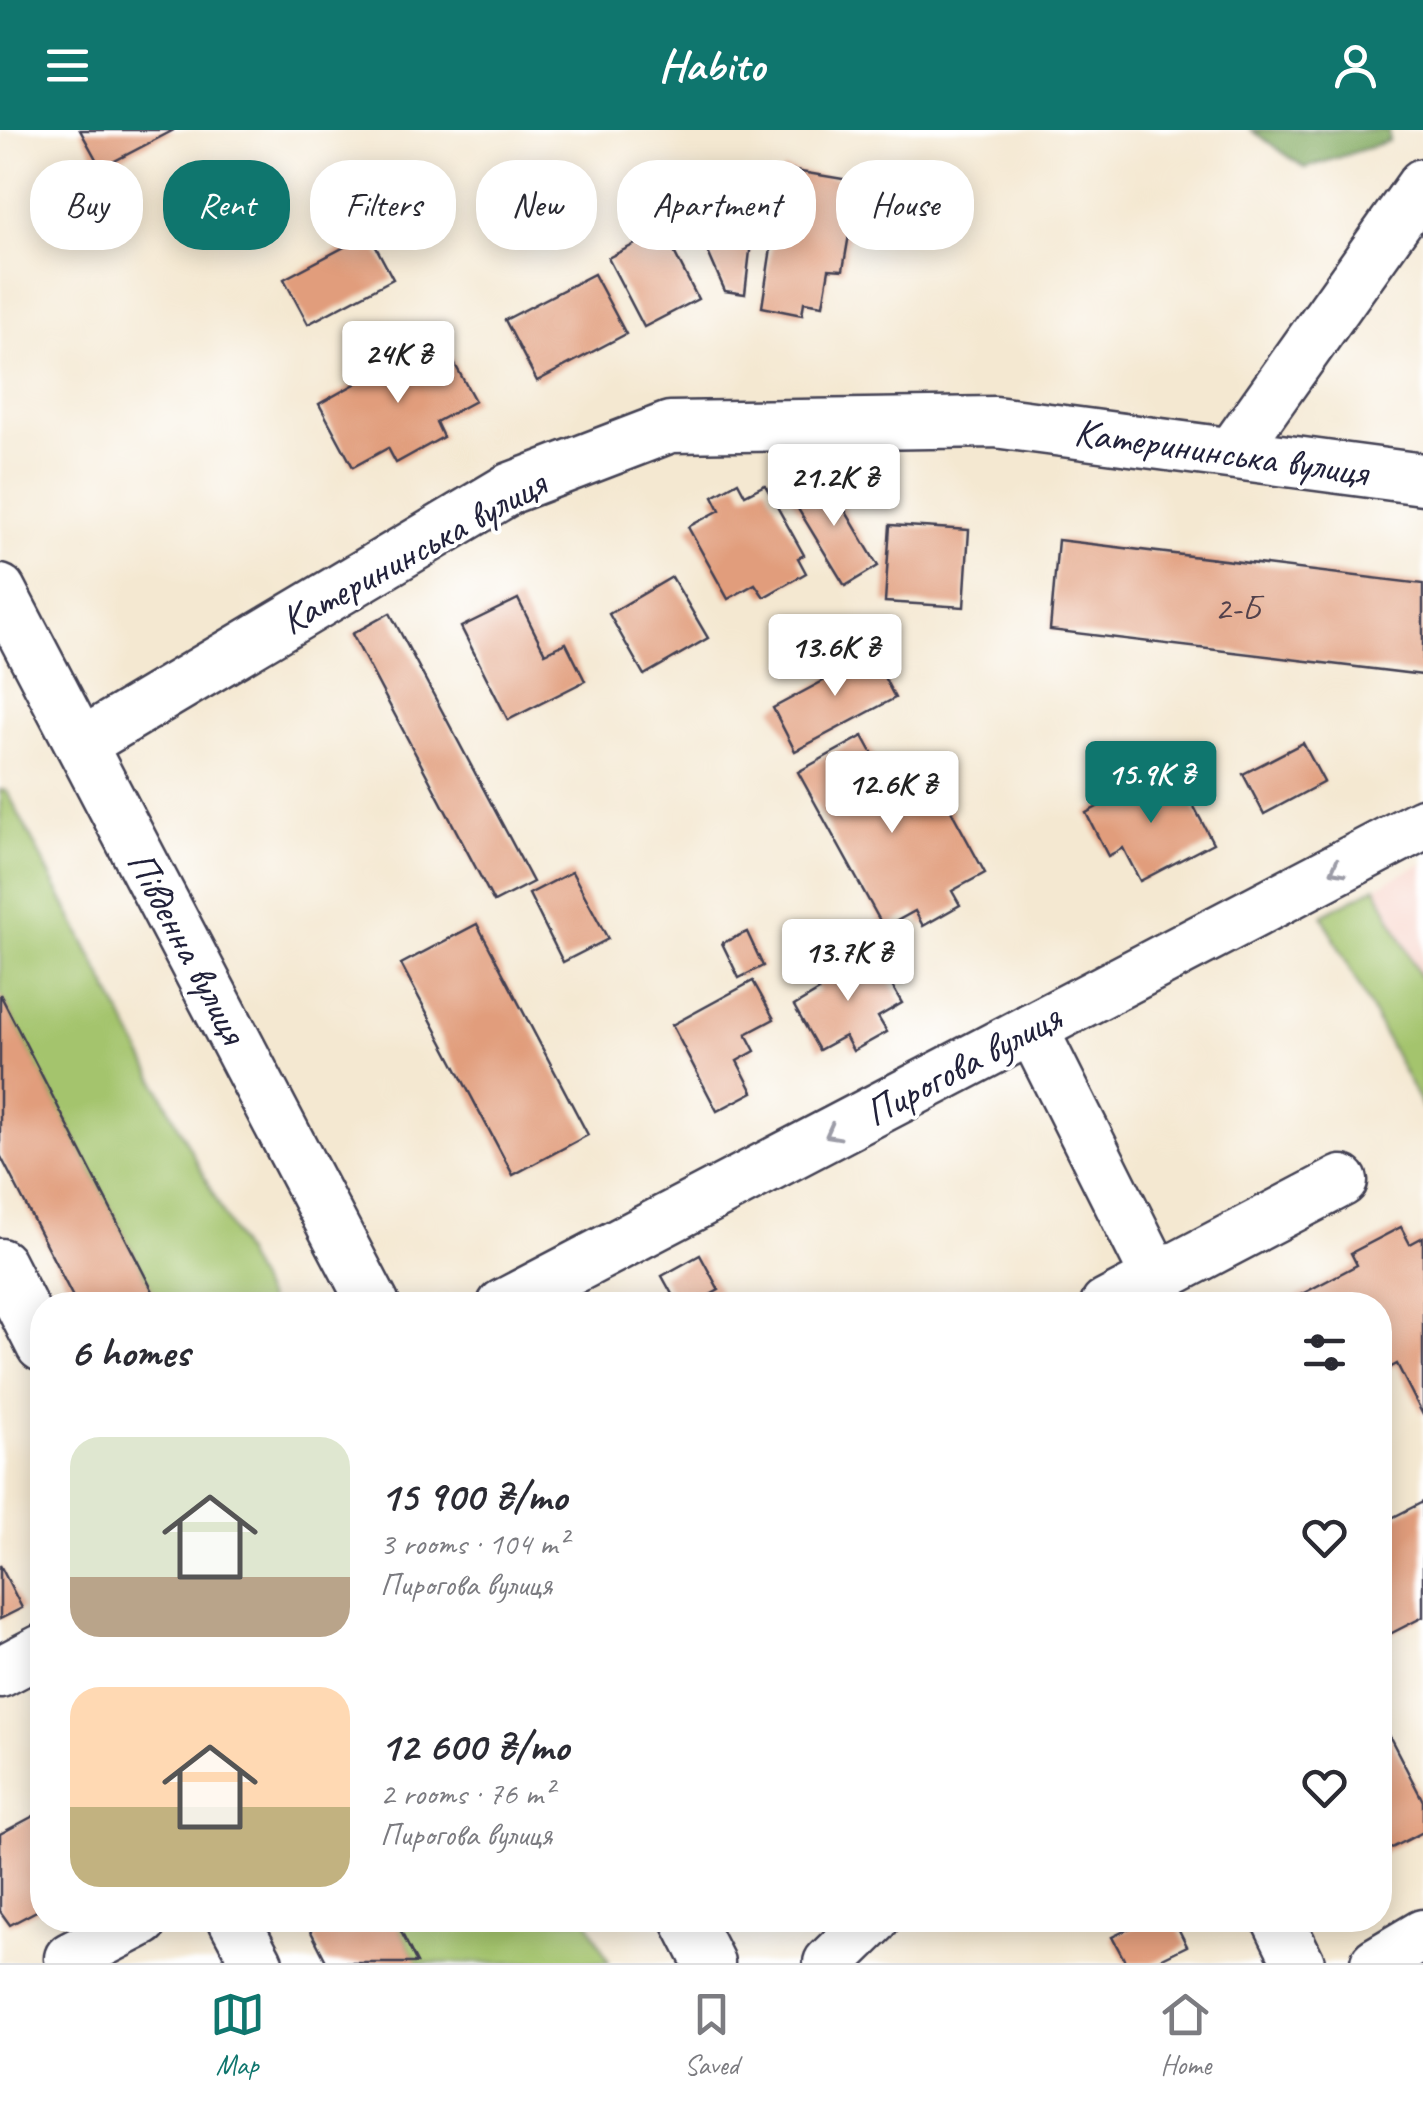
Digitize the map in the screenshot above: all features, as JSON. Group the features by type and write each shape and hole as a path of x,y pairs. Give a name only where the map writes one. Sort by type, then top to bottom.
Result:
{"street":[{"path":"1232,454 1423,184"},
{"name":"Катерининська вулиця","path":"81,744 511,488 670,427 995,422 1423,479"},
{"name":"Південна вулиця","path":"0,590 367,1292"},
{"name":"Пирогова вулиця","path":"528,1292 1423,824"},
{"path":"1032,1028 1157,1278"},
{"path":"1131,1292 1342,1181"},
{"path":"0,1264 30,1323"},
{"path":"0,1672 30,1656"},
{"path":"70,1958 120,1932"},
{"path":"240,1932 257,1963"},
{"path":"694,1932 709,1963"},
{"path":"830,1963 861,1932"},
{"path":"1284,1932 1299,1963"},
{"path":"1376,1963 1423,1935"}],"shaded area":[{"path":"1423,863 1423,1109 1322,915"}],"green space":[{"path":"1251,130 1389,130 1389,141 1305,168"},
{"path":"0,790 7,791 263,1292 153,1292 0,994"},
{"path":"1376,887 1423,984 1423,1109 1322,915"},
{"path":"401,1932 593,1932 609,1963 417,1963"}],"building":[{"path":"80,130 174,130 116,160 97,160"},
{"path":"816,174 836,178 836,250 846,250 843,270 829,269 823,305 804,302 802,315 762,307 771,250 816,250"},
{"path":"339,250 378,250 393,279 308,324 284,279"},
{"path":"624,250 673,250 698,299 644,327 608,258"},
{"path":"707,250 750,250 745,294 725,291"},
{"path":"594,274 626,334 537,381 505,320"},
{"path":"440,337 475,401 436,422 443,437 396,463 388,448 353,467 319,404"},
{"path":"823,473 878,566 845,586 789,494"},
{"path":"738,482 745,495 765,485 804,555 798,558 806,573 764,597 755,584 728,599 688,527 720,510 713,496"},
{"path":"890,525 969,530 964,607 885,602"},
{"path":"1058,540 1423,584 1423,675 1050,630"},
{"path":"672,577 708,638 644,675 609,614"},
{"path":"518,599 545,653 566,643 585,681 508,720 461,627"},
{"path":"390,613 533,882 494,902 352,634"},
{"path":"866,643 895,698 795,751 773,708 836,674 830,663"},
{"path":"863,736 900,803 936,783 985,873 952,891 960,905 923,926 915,911 884,928 798,772"},
{"path":"1303,743 1324,782 1264,814 1243,774"},
{"path":"1161,773 1170,790 1182,784 1213,843 1140,881 1123,848 1108,856 1086,813"},
{"path":"572,872 608,939 563,962 529,894"},
{"path":"477,924 588,1135 513,1175 401,964"},
{"path":"747,932 763,966 739,978 722,943"},
{"path":"843,956 852,972 876,958 902,1003 878,1017 887,1032 853,1051 845,1036 819,1050 794,1006 819,991 810,976"},
{"path":"753,981 774,1019 746,1034 755,1051 737,1061 753,1092 717,1111 672,1025"},
{"path":"0,994 153,1292 70,1292 0,1155"},
{"path":"1401,1227 1410,1244 1423,1237 1423,1415 1397,1364 1392,1367 1392,1292 1306,1292 1357,1265 1351,1253"},
{"path":"700,1255 719,1290 671,1292 662,1276"},
{"path":"1423,1502 1423,1617 1392,1633 1392,1518"},
{"path":"0,1565 22,1608 0,1619"},
{"path":"1392,1741 1423,1801 1423,1832 1392,1848"},
{"path":"30,1818 30,1914 10,1925 0,1911 0,1834"},
{"path":"311,1932 401,1932 417,1963 327,1963"},
{"path":"1122,1932 1180,1932 1187,1946 1152,1963 1126,1963 1112,1937"}]}
